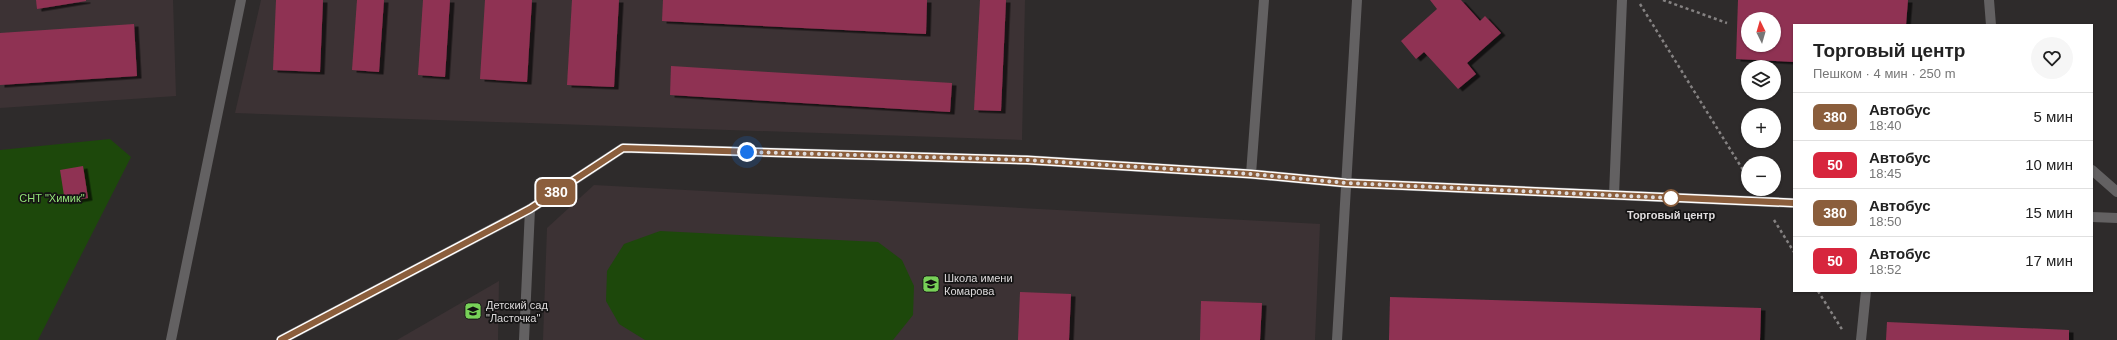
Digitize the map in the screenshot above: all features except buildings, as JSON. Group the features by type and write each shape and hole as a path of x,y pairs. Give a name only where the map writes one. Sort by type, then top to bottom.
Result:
{"street":[{"path":"171,340 241,0"},
{"path":"1251,174 1264,0"},
{"path":"1337,340 1357,0"},
{"path":"1614,195 1622,0"},
{"path":"1989,0 1991,24"},
{"path":"281,340 530,209 623,148 1027,160 1251,174 1346,183 1793,204"},
{"path":"2093,171 2117,192"},
{"path":"524,340 530,209"},
{"path":"2093,217 2117,218"},
{"path":"1861,340 1866,292"}],"path":[{"path":"1638,0 1741,167"},
{"path":"1663,0 1727,23"},
{"path":"1819,292 1845,334"}],"shaded area":[{"path":"0,0 173,0 176,96 0,108"},
{"path":"261,0 1025,0 1022,140 235,113"},
{"name":"Школа имени Комарова","path":"594,185 1320,224 1315,340 543,340 547,228"},
{"name":"Детский сад \"Ласточка\"","path":"499,281 498,340 397,340"}],"green space":[{"name":"СНТ \"Химик\"","path":"110,139 131,157 38,340 0,340 0,150"},
{"path":"660,231 878,242 902,260 914,286 913,315 893,340 645,340 619,324 606,301 607,271 624,244"}],"bus line":[{"name":"380","path":"281,340 530,209 623,148 1027,160 1251,174 1346,183 1793,203"}],"place":[{"name":"Торговый центр","path":"1671,198"},
{"name":"Школа имени Комарова","path":"931,284"},
{"name":"Детский сад \"Ласточка\"","path":"473,311"}],"route":[{"path":"747,152 1027,160 1251,174 1346,183 1671,198"}]}
